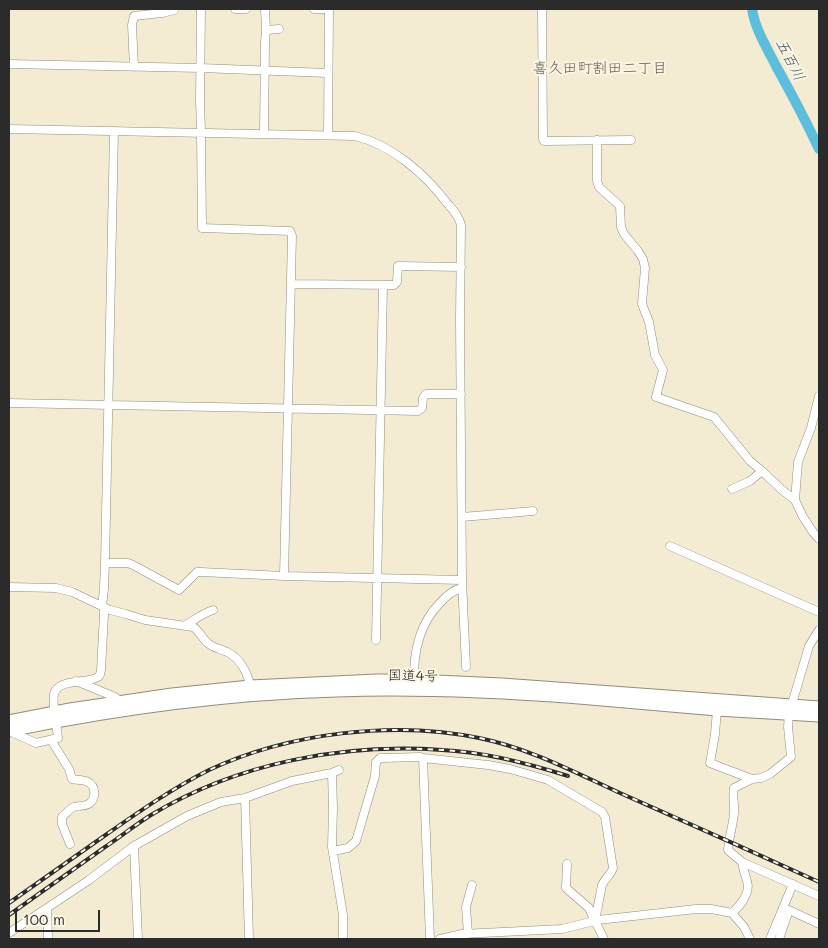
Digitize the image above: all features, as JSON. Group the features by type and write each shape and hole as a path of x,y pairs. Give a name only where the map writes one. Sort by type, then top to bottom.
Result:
{"highway":[{"name":"国道4号","path":"9,731 55,717 120,701 250,686 338,681 414,685 509,684 790,709 819,716"},
{"name":"国道4号","path":"9,721 250,695 414,685 465,692 559,697 717,710 819,707"}],"street":[{"path":"200,9 202,228 290,231 292,236 284,576"},
{"path":"235,9 246,9"},
{"path":"264,134 265,9"},
{"path":"314,9 328,9 328,135"},
{"path":"542,9 542,139 631,140"},
{"path":"134,66 132,25 134,16 174,10"},
{"path":"266,30 279,30"},
{"path":"9,64 134,66 327,73"},
{"path":"9,129 355,136 371,141 390,151 417,170 441,194 459,218 461,225 462,584 466,667"},
{"path":"9,731 36,743 58,738 54,697 56,690 76,681 96,677 101,672 104,614 102,606 105,563 114,131"},
{"path":"597,140 597,181 600,187 620,206 621,227 624,234 641,255 645,268 642,304 649,322 655,355 663,370 656,397 714,417 750,461 795,500 803,517 819,539"},
{"path":"291,284 394,285 396,284 398,266 461,267"},
{"path":"376,640 383,286"},
{"path":"9,403 418,411 422,408 423,398 426,394 461,394"},
{"path":"795,500 798,462 819,396"},
{"path":"732,489 750,481 762,471"},
{"path":"462,517 533,511"},
{"path":"670,546 819,612"},
{"path":"105,563 128,563 179,590 197,572 462,584"},
{"path":"414,685 414,658 421,630 426,619 446,596 462,584"},
{"path":"9,587 56,588 72,592 110,610 145,620 193,627 197,629 209,644 234,656 247,674 250,686"},
{"path":"186,625 206,612 213,610"},
{"path":"819,630 809,646 790,709 788,727 791,757 770,774 752,779 734,788 735,806 728,850 742,862 819,896"},
{"path":"76,681 115,697 120,701"},
{"path":"717,710 710,763 752,779"},
{"path":"50,740 69,768 72,780 88,782 94,790 92,802 86,806 73,807 62,816 62,824 70,844"},
{"path":"333,851 348,848 356,841 375,776 376,762 382,758 421,757 510,769 548,780 602,812 605,817 613,868 602,885 595,921"},
{"path":"423,758 430,939"},
{"path":"9,932 89,880 134,846 187,816 222,802 245,798 292,781 335,771 332,837 343,915 343,939"},
{"path":"245,798 250,939"},
{"path":"134,846 138,939"},
{"path":"732,912 741,903 748,888 742,862"},
{"path":"567,864 566,888 590,908 604,939"},
{"path":"778,939 793,884"},
{"path":"468,934 466,907 472,885"},
{"path":"47,908 48,939"},
{"path":"440,939 452,935 468,934 516,935 562,929 595,921 696,909 711,909 732,912 744,927 750,939"},
{"path":"786,909 819,924"},
{"path":"770,939 786,909"}],"waterway":[{"name":"五百川","path":"752,9 762,38 819,149"}],"railway":[{"path":"9,903 144,808 209,770 240,757 273,747 342,733 377,730 412,730 446,733 498,742 516,748 568,769 819,882"},
{"path":"9,915 151,815 184,797 219,782 292,760 367,750 442,750 506,759 568,776"}],"district":[{"name":"喜久田町割田二丁目","path":"600,68"}]}
